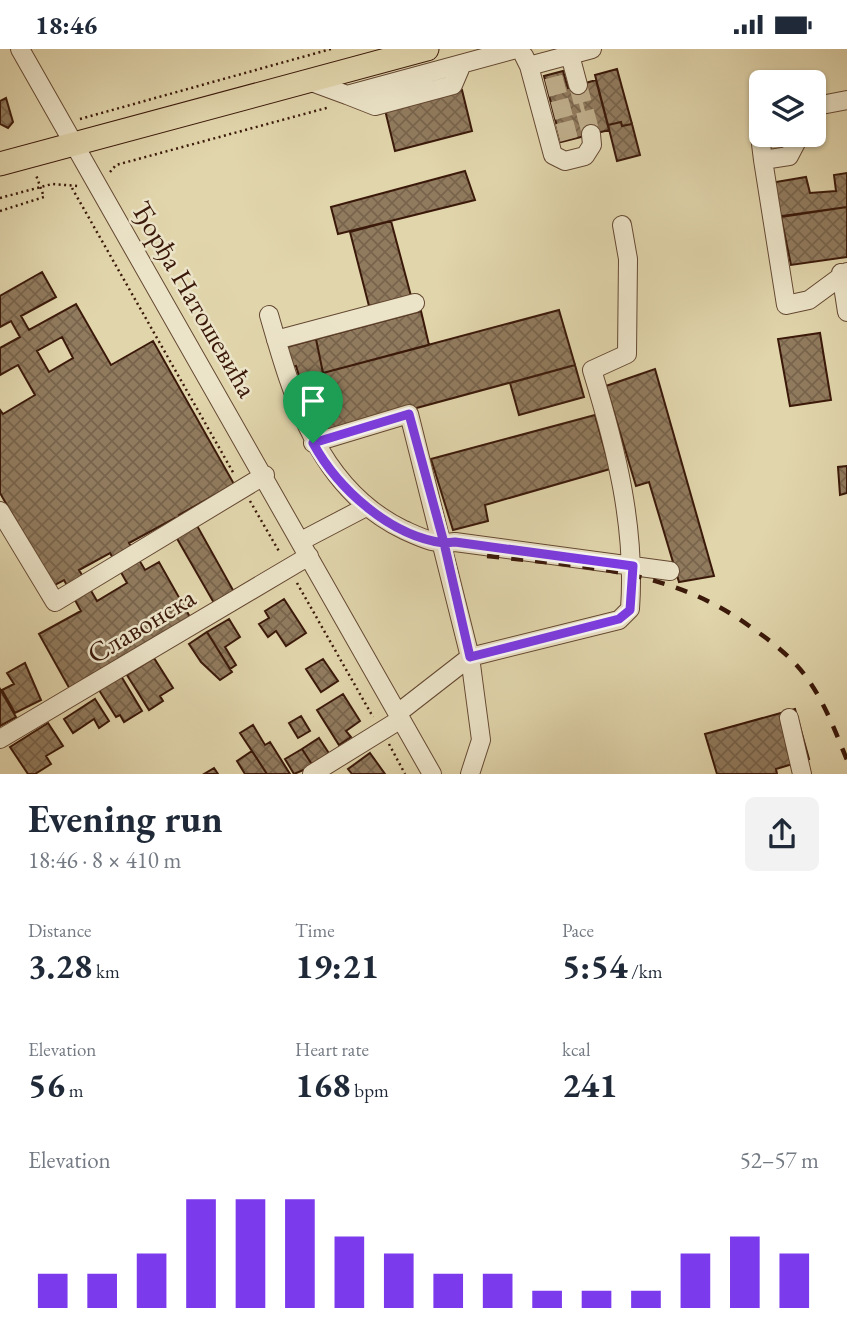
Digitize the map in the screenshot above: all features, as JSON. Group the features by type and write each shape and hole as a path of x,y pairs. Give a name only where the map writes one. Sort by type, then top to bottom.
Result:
{"main road":[{"path":"0,164 411,51"}],"street":[{"name":"Ђорђа Натошевића","path":"20,49 265,475 432,774"},
{"path":"309,81 352,97 516,49 523,52 541,89 553,134 553,155 565,160 588,153 592,145 591,135"},
{"path":"529,66 592,49"},
{"path":"570,55 574,83"},
{"path":"826,104 847,100"},
{"path":"762,147 786,305 809,300 844,273"},
{"path":"764,160 789,156 794,147"},
{"path":"312,774 400,716 470,657 619,619 630,610 633,566 614,440 592,370 627,354 628,259 621,225"},
{"path":"844,273 847,312"},
{"path":"276,340 415,303"},
{"path":"269,315 287,378 313,443 319,454 366,507 416,536 444,543 455,542 670,571"},
{"path":"313,443 409,414 444,543 470,657 481,740 470,774"},
{"path":"0,511 55,602 265,475"},
{"name":"Славонска","path":"0,739 305,549 366,507"},
{"path":"789,718 802,774"}],"path":[{"path":"98,114 331,49"},
{"path":"116,165 352,97"},
{"path":"0,198 40,188 44,197 0,211"}],"building":[{"path":"617,69 632,124 622,126 621,122 608,125 595,75"},
{"path":"563,71 568,88 596,80 609,130 561,142 544,76"},
{"path":"462,90 472,131 395,151 385,110"},
{"path":"6,98 13,122 8,128 0,124 0,101"},
{"path":"621,122 622,126 632,124 640,155 617,161 608,125"},
{"path":"465,171 475,200 338,234 331,207"},
{"path":"847,173 847,207 775,217 770,183 806,177 810,193 836,191 834,175"},
{"path":"847,207 847,257 791,265 781,217"},
{"path":"391,221 411,296 369,306 350,232"},
{"path":"42,272 56,297 21,316 29,330 76,304 111,365 153,341 234,484 179,515 186,527 195,522 238,599 218,610 175,535 182,531 175,518 129,543 145,570 159,562 194,624 72,693 39,634 81,611 64,580 53,586 0,493 0,410 3,414 35,395 18,365 0,375 0,348 20,337 11,321 0,327 0,296","holes":["62,337 73,358 49,372 37,351","110,553 127,583 97,601 79,570"]},
{"path":"559,310 575,365 317,435 296,366 288,368 283,348 316,339 323,373"},
{"path":"421,311 429,345 323,373 316,339"},
{"path":"820,333 831,400 790,406 778,339"},
{"path":"575,365 584,397 519,415 510,383"},
{"path":"655,369 714,576 679,582 649,482 636,486 606,386"},
{"path":"595,415 610,469 485,505 488,521 453,530 431,459"},
{"path":"847,466 847,493 840,495 838,467"},
{"path":"284,599 306,633 286,646 276,631 268,637 259,624 269,618 265,611"},
{"path":"229,619 240,637 225,647 236,665 230,669 207,632"},
{"path":"207,632 232,672 220,680 201,662 189,644"},
{"path":"154,658 173,688 160,696 163,701 149,710 127,675"},
{"path":"323,659 338,681 321,692 306,669"},
{"path":"25,663 41,700 15,713 2,690 14,684 7,673"},
{"path":"121,676 142,711 124,722 120,715 116,717 99,690"},
{"path":"0,689 16,717 0,726"},
{"path":"343,694 360,721 346,731 351,737 339,745 317,710"},
{"path":"95,699 109,721 99,728 94,719 73,733 64,719"},
{"path":"795,709 809,759 776,769 777,774 717,774 705,734"},
{"path":"301,716 310,731 298,738 289,723"},
{"path":"48,723 63,746 46,756 51,764 35,774 28,774 10,747"},
{"path":"253,725 265,745 270,742 290,774 267,774 240,733"},
{"path":"319,738 330,755 313,766 302,749"},
{"path":"302,749 313,766 294,774 285,759"},
{"path":"252,751 267,774 245,774 237,761"},
{"path":"370,753 385,774 352,774 348,769"},
{"path":"214,768 218,774 204,774"}],"tunnel":[{"path":"547,88 566,83"},
{"path":"578,85 591,134"},
{"path":"553,111 583,103"},
{"path":"558,133 588,125"}],"railway":[{"path":"487,556 625,574 690,593 721,608 773,644 804,674 823,705 847,760"}],"route":[{"path":"313,443 319,454 366,507 392,524 428,541 444,543 470,657 619,619 630,610 633,566 455,542 444,543 409,414 313,443"}]}
